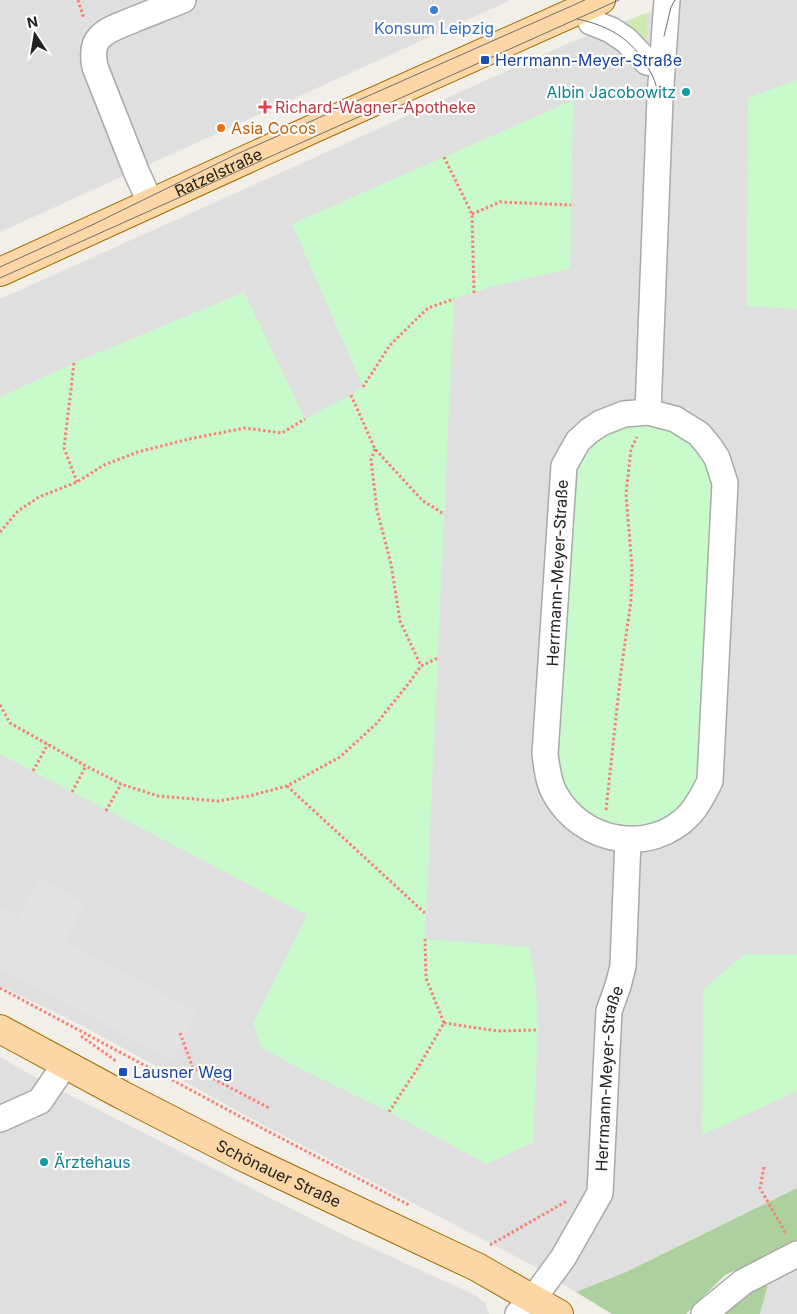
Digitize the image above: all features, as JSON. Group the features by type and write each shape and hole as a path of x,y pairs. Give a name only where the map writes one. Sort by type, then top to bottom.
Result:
{"main road":[{"name":"Ratzelstraße","path":"0,272 596,2"},
{"name":"Schönauer Straße","path":"0,1029 122,1095 241,1156 477,1267 526,1306 559,1314"}],"street":[{"path":"151,204 95,67 93,54 96,42 105,33 183,0"},
{"path":"648,412 662,64 667,0"},
{"path":"596,2 592,22 611,30 626,40 647,62 662,64"},
{"name":"Herrmann-Meyer-Straße","path":"648,412 675,419 699,434 709,446 717,458 724,483 723,522 710,782 702,800 689,815 671,829 650,837 628,840 603,835 589,829 577,821 564,808 554,793 547,774 545,754 564,466 578,441 602,422 624,414 648,412"},
{"name":"Herrmann-Meyer-Straße","path":"526,1306 563,1258 600,1193 609,1010 623,966 628,840"},
{"path":"0,1119 40,1101 65,1064"},
{"path":"704,1314 794,1244"}],"path":[{"path":"444,157 472,214 474,293"},
{"path":"472,214 500,202 571,205"},
{"path":"363,387 390,345 428,308 454,299"},
{"path":"74,363 64,448 77,482"},
{"path":"351,395 375,449 423,500 444,514"},
{"path":"603,835 630,601 632,567 626,494 631,449 648,412"},
{"path":"0,532 18,510 39,497 77,482 104,465 138,452 189,439 245,428 282,433 305,419"},
{"path":"375,449 371,460 377,510 391,564 400,620 421,666"},
{"path":"0,705 10,723 121,784 158,796 218,800 249,796 287,786 340,757 376,724 421,666 438,658"},
{"path":"32,770 48,744"},
{"path":"72,792 86,766"},
{"path":"106,811 121,784"},
{"path":"287,786 426,914"},
{"path":"425,939 426,978 444,1022"},
{"path":"0,988 409,1205"},
{"path":"444,1022 498,1031 538,1030"},
{"path":"389,1112 419,1066 444,1022"},
{"path":"180,1033 194,1068 269,1108"},
{"path":"81,1036 123,1066"},
{"path":"764,1167 760,1188 794,1244"},
{"path":"477,1267 489,1246 601,1181"}],"shaded area":[{"path":"0,0 511,0 0,232"},
{"path":"680,0 797,0 797,1188 626,1272 576,1292 528,1263 269,1128 79,1024 0,986 0,299 571,42"},
{"path":"39,878 84,903 65,941 197,1012 173,1060 0,969 0,907 18,917"},
{"path":"0,1057 33,1076 337,1232 475,1295 485,1303 489,1314 0,1314"},
{"path":"797,1265 797,1314 760,1314 769,1280"}],"green space":[{"path":"647,13 647,37 645,39 621,25"},
{"path":"797,80 797,309 747,306 748,98"},
{"path":"573,100 570,269 494,286 454,299 425,939 529,947 536,984 538,1030 533,1142 487,1164 261,1047 253,1023 307,915 0,754 0,397 74,363 244,292 305,419 363,387 292,224"},
{"path":"648,412 717,458 710,781 689,815 603,835 547,774 578,441"},
{"path":"745,954 797,954 797,1091 702,1135 703,989"},
{"path":"797,1188 797,1242 725,1275 686,1314 612,1314 576,1292 626,1272"},
{"path":"769,1280 760,1314 718,1314 739,1298"}],"tram line":[{"path":"0,267 92,225 237,154 585,0"},
{"path":"0,278 619,0"},
{"path":"664,36 671,7 675,0"},
{"path":"577,19 601,26 622,37 646,63 660,98"}],"place":[{"name":"Konsum Leipzig","path":"434,10"},
{"name":"Herrmann-Meyer-Straße","path":"485,60"},
{"name":"Albin Jacobowitz","path":"686,92"},
{"name":"Richard-Wagner-Apotheke","path":"265,107"},
{"name":"Asia Cocos","path":"221,128"},
{"name":"Lausner Weg","path":"123,1072"},
{"name":"Ärztehaus","path":"44,1162"}]}
